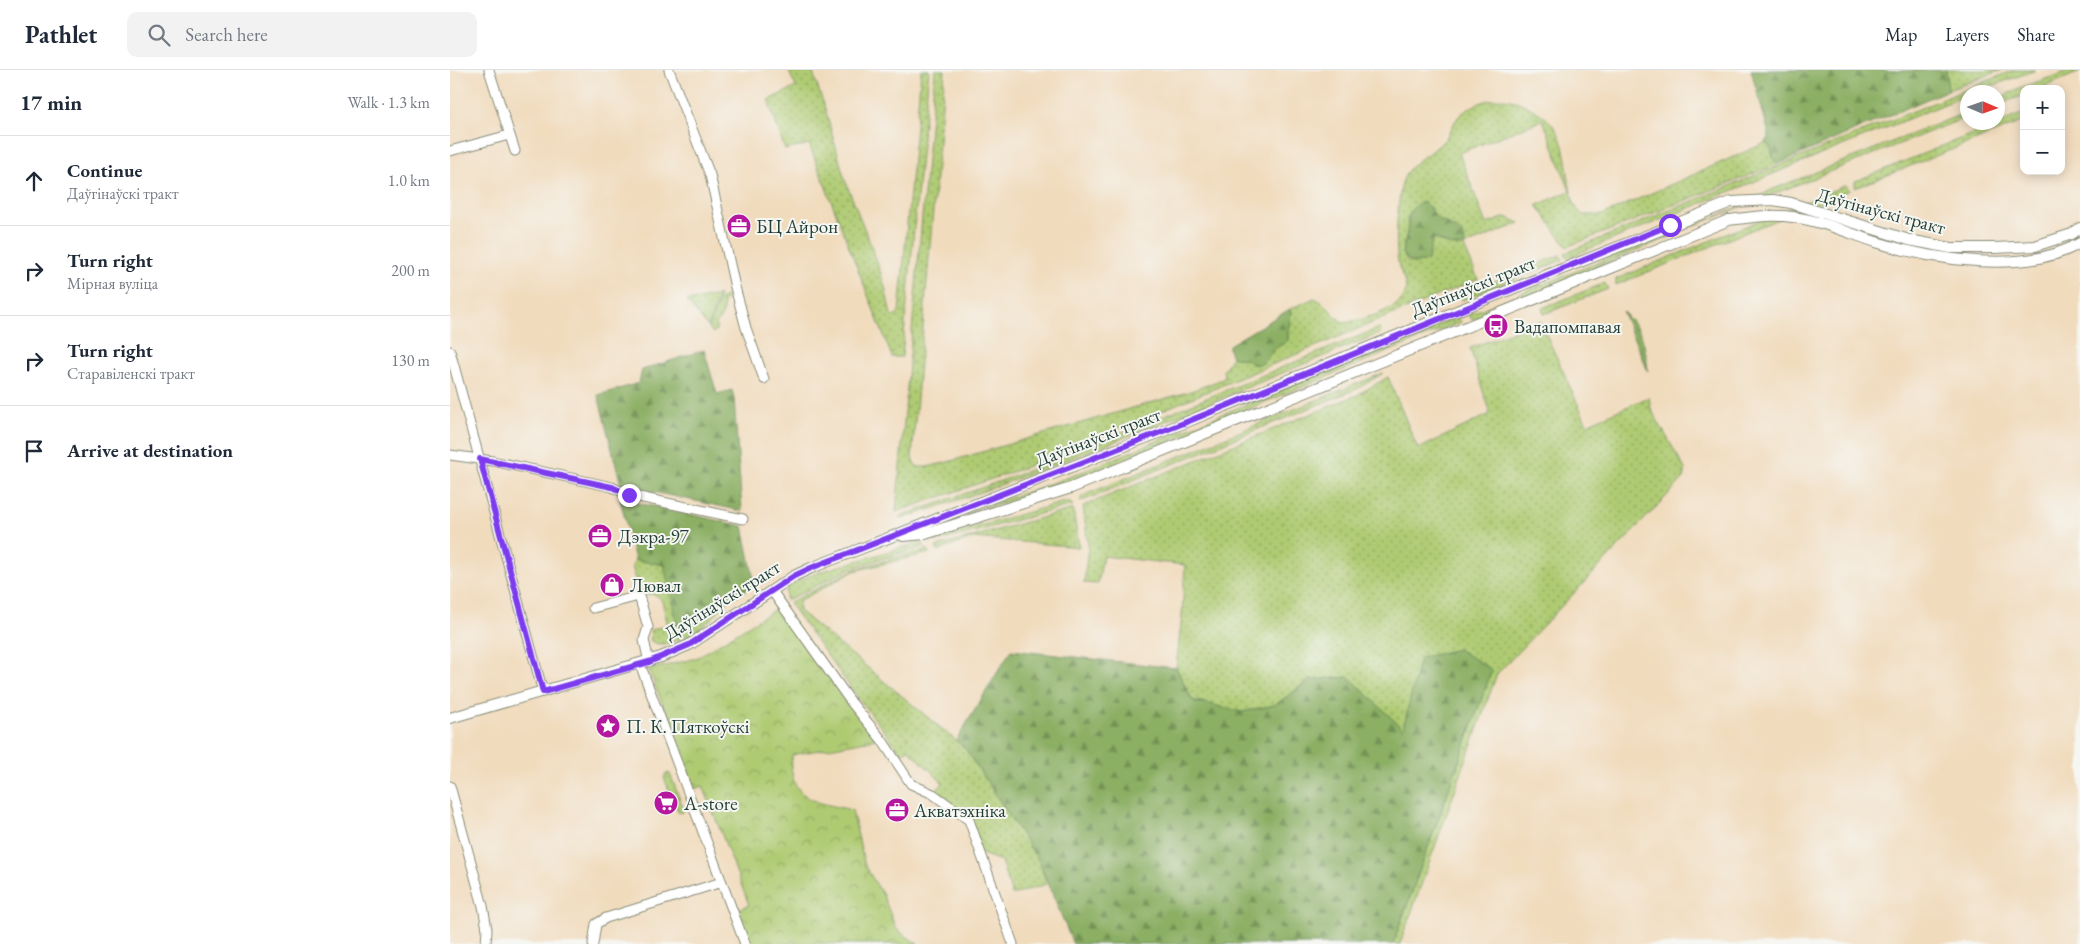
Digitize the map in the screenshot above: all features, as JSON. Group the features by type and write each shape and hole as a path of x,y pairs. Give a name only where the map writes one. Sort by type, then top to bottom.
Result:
{"main road":[{"name":"Даўгінаўскі тракт","path":"450,718 644,663 689,645 811,568 1189,421 1670,225 1731,202 1774,200 1791,203 1909,240 1951,248 2035,246 2072,234 2080,228"},
{"name":"Даўгінаўскі тракт","path":"895,536 925,534 1071,488 1729,220 1768,214 1795,217 1907,251 1950,260 2023,260 2040,257 2080,242"},
{"path":"1670,225 1677,240"}],"street":[{"path":"489,70 515,151"},
{"path":"669,70 710,175 735,287 764,379"},
{"path":"450,151 509,135"},
{"path":"450,351 543,692"},
{"path":"450,455 480,459 612,487 629,495 743,519"},
{"path":"772,591 851,702 882,740 911,784 933,794 969,820 1013,944"},
{"path":"593,608 639,596 648,627 644,640 644,663 675,762 745,944"},
{"path":"450,786 483,906 487,930 486,944"},
{"path":"593,944 596,924 606,918 722,882"}],"green space":[{"path":"788,70 812,70 845,180 876,258 891,315 894,317 899,312 921,70 929,70 902,357 892,357 809,144 785,150 768,100 796,87"},
{"path":"935,70 945,70 912,457 914,464 919,467 944,463 1191,391 1225,378 1223,371 1232,357 1246,359 1251,364 1266,361 1274,349 1288,340 1290,309 1314,298 1319,300 1344,323 1377,314 1394,306 1404,296 1406,288 1397,258 1396,239 1398,207 1403,179 1413,165 1445,139 1459,116 1475,105 1492,99 1511,100 1520,103 1539,113 1552,124 1564,150 1573,200 1577,209 1583,215 1602,215 1765,143 1770,145 1773,158 1778,164 1567,247 1537,205 1570,191 1543,120 1459,153 1486,224 1506,217 1520,223 1464,246 1478,279 1021,469 896,512","holes":["1430,207 1436,218 1457,230 1465,241 1451,246 1436,239 1432,240 1429,251 1417,264 1408,262 1402,253 1408,228 1407,217"]},
{"path":"1751,70 1946,70 1948,90 1778,164 1773,158 1770,145 1765,143 1768,137 1768,130"},
{"path":"1946,70 2002,70 1960,85 1948,90"},
{"path":"2014,70 2036,70 1994,85 1977,85"},
{"path":"2072,70 2080,70 2080,72 2049,85 2028,85"},
{"path":"2019,88 2020,97 2005,102 2005,95"},
{"path":"1960,92 1960,98 1567,258 1565,253"},
{"path":"1960,115 1960,120 1678,232 1746,204 1771,190"},
{"path":"2020,115 2020,123 2005,129 2005,121"},
{"path":"1982,130 2001,130 1855,188 1855,181"},
{"path":"1846,185 1850,190 1616,285 1616,279"},
{"path":"1419,203 1425,203 1438,219 1459,231 1463,235 1464,246 1451,246 1436,239 1432,240 1428,260 1416,263 1408,259 1402,253 1408,231 1409,217 1413,208"},
{"path":"1664,236 1670,237 1472,320 1469,314"},
{"path":"1560,255 1563,260 1462,300 1461,295"},
{"path":"1605,283 1608,289 1544,314 1542,308"},
{"path":"719,295 708,327 687,301"},
{"path":"725,296 732,299 723,300 723,313 713,333 709,328 719,300"},
{"path":"1290,309 1288,340 1274,349 1266,361 1251,364 1246,359 1232,357 1229,345"},
{"path":"1622,311 1639,331 1646,352 1648,371"},
{"path":"1458,317 1461,322 1080,478 1035,494 926,527 1072,476"},
{"path":"1540,321 1587,424 1649,397 1651,409 1685,469 1685,475 1497,674 1400,944 1393,944 1492,670 1458,649 1445,654 1403,730 1349,677 1310,680 1275,705 1242,712 1192,700 1176,668 1185,565 1103,556 1098,584 1084,583 1088,546 1083,506 1357,395 1388,377 1418,449 1490,414 1470,348"},
{"path":"1379,328 1381,333 1144,430 965,498 904,518 899,517 1017,475"},
{"path":"704,350 717,394 732,390 734,398 742,511 621,485 598,395 639,383 642,370"},
{"path":"1383,373 1359,388 1080,502 1082,496"},
{"path":"620,499 743,526 755,585 699,618 677,626 664,565 635,560"},
{"path":"1064,502 1073,505 936,542 936,538"},
{"path":"1073,509 1079,547 974,538 938,551 936,547"},
{"path":"920,542 925,546 851,568 786,601 786,589 816,573"},
{"path":"927,549 929,553 854,571 799,601 799,611 965,748 1039,861 1047,884 1012,895 1001,861 979,853 969,820 933,794 943,783 908,749 902,754 789,603 852,570"},
{"path":"635,560 664,565 699,618 729,600 711,619 693,633 671,643 657,644 651,641 650,630 667,625 664,608 658,596 639,596 632,565"},
{"path":"777,608 877,739 792,755 794,782 807,797 852,810 865,866 883,895 896,929 918,944 746,944 734,911 749,905 703,786 694,789 649,670 696,658"},
{"path":"1458,649 1492,670 1393,944 1073,944 1039,861 965,748 956,741 1011,650 1176,668 1192,700 1242,712 1275,705 1310,680 1349,677 1403,729 1420,658"},
{"path":"666,773 670,774 684,810 682,813 678,811 664,778"}],"place":[{"name":"БЦ Айрон","path":"739,226"},
{"name":"Вадапомпавая","path":"1496,326"},
{"name":"Дэкра-97","path":"600,536"},
{"name":"Лювал","path":"612,585"},
{"name":"П. К. Пяткоўскі","path":"608,726"},
{"name":"А-store","path":"666,803"},
{"name":"Акватэхніка","path":"897,810"}],"route":[{"path":"629,495 612,487 480,459 543,692 661,658 689,645 794,576 838,556 895,536 1189,421 1670,225"}]}
